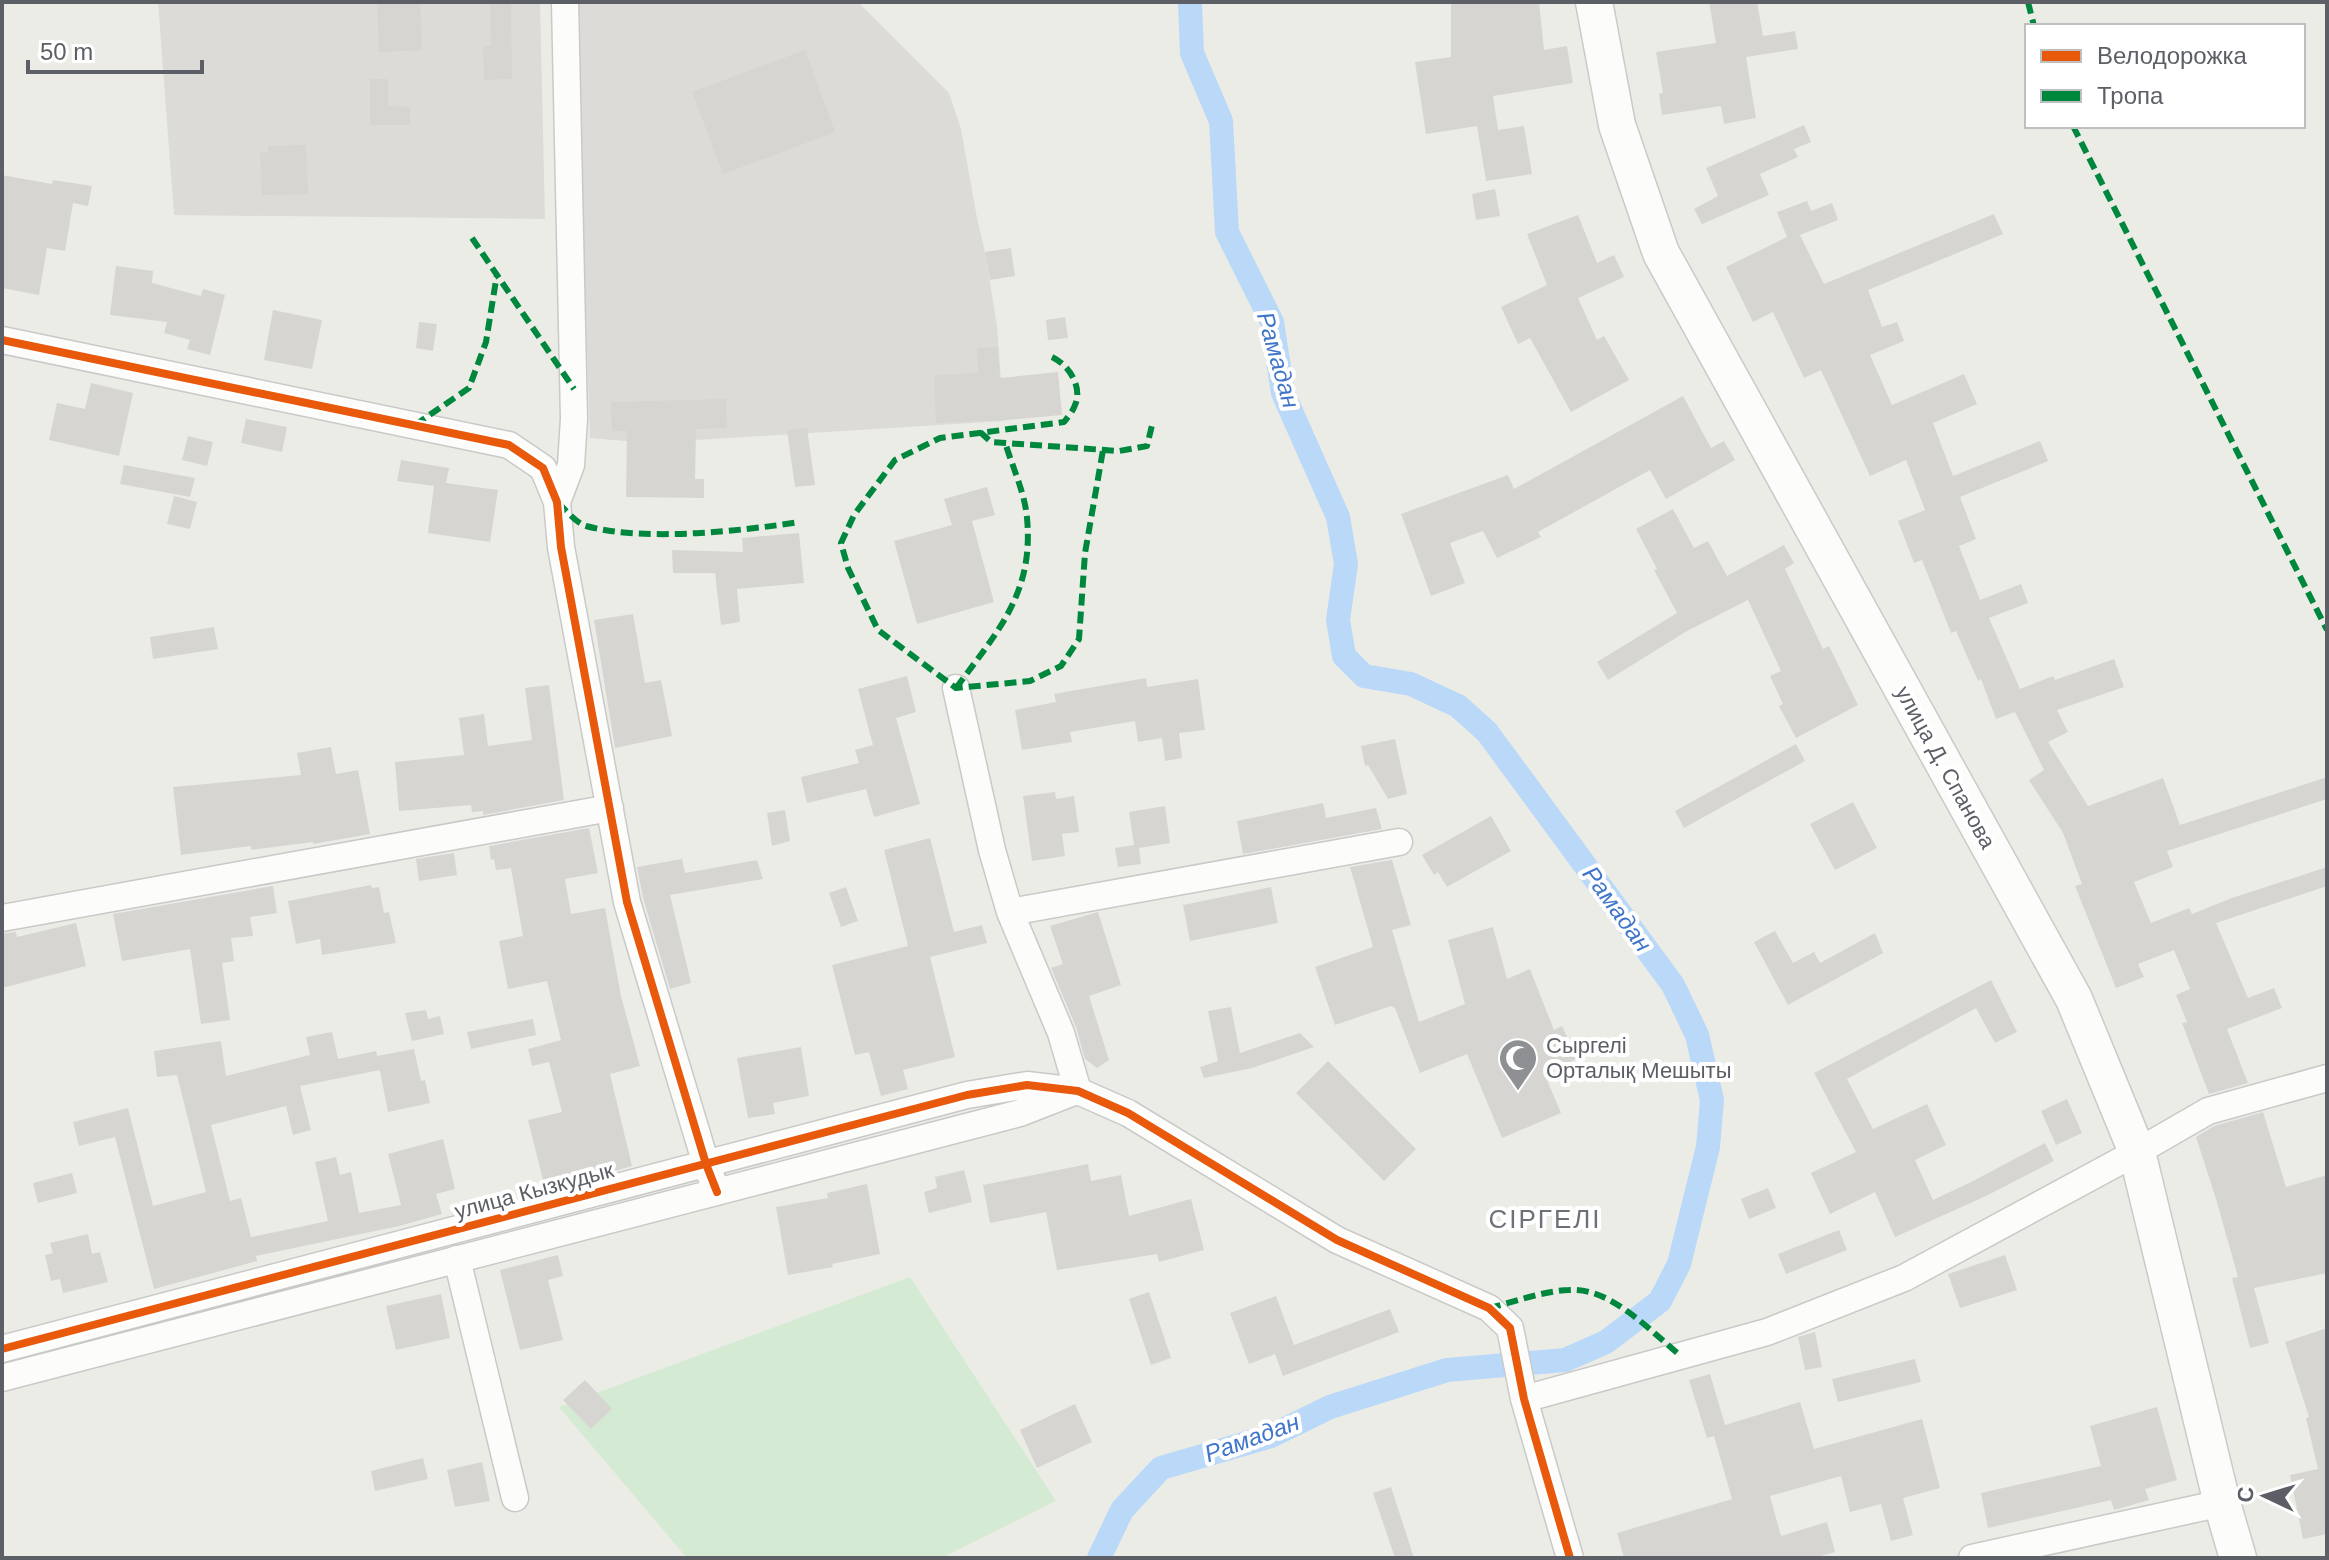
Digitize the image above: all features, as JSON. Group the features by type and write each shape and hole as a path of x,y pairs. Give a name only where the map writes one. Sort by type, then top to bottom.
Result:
{"main road":[{"name":"улица Д. Спанова","path":"1594,2 1617,125 1661,253 2074,999 2137,1152 2238,1558"}],"street":[{"path":"557,502 571,465 574,419 565,2"},
{"path":"2,340 509,445 543,468 557,502 561,547 627,902 717,1192"},
{"path":"2,1378 1020,1113 1078,1091 1061,1033 1010,912 992,850 956,688"},
{"path":"2,918 610,808"},
{"path":"1010,912 1399,842"},
{"path":"1570,1558 1524,1399 1767,1332 1904,1278 2208,1111 2327,1078"},
{"name":"улица Кызкудык","path":"2,1349 967,1095 1027,1085 1078,1091 1128,1113 1337,1240 1489,1308 1510,1328 1524,1399"},
{"path":"361,1254 369,1282"},
{"path":"457,1259 515,1498"},
{"path":"38,1340 49,1366"},
{"path":"1972,1558 2222,1503"}],"shaded area":[{"path":"158,2 540,2 545,219 174,215"},
{"path":"576,2 858,2 949,93 961,129 985,252 997,326 1004,421 648,443 590,438"}],"green space":[{"path":"910,1277 1056,1501 941,1558 687,1558 559,1407"}],"building":[{"path":"377,2 420,2 422,50 379,52"},
{"path":"490,2 511,2 512,79 484,80 483,46 491,46"},
{"path":"1451,2 1539,2 1544,50 1567,46 1573,83 1493,96 1498,130 1524,126 1532,174 1486,181 1477,126 1426,134 1415,62 1451,57"},
{"path":"1709,2 1757,2 1763,36 1795,31 1798,49 1746,57 1756,118 1724,124 1721,106 1662,115 1659,94 1663,93 1656,52 1716,43"},
{"path":"805,50 835,132 723,174 692,92"},
{"path":"370,79 388,79 388,106 410,107 410,125 370,125"},
{"path":"1804,125 1811,142 1794,149 1798,157 1760,174 1769,195 1702,224 1694,209 1718,196 1706,168"},
{"path":"306,145 308,194 262,195 260,153 268,152 268,146"},
{"path":"2,175 52,184 53,180 92,186 88,206 73,203 65,251 47,248 39,295 2,288"},
{"path":"1495,189 1500,216 1476,220 1472,194"},
{"path":"1807,201 1811,211 1832,203 1838,220 1800,235 1824,284 1994,214 2003,234 1868,290 1882,327 1897,322 1904,341 1870,355 1892,405 1964,374 1977,404 1933,423 1953,476 2040,441 2048,461 1960,497 1976,539 1959,546 1980,600 2021,584 2028,603 1989,618 2020,689 2114,659 2124,687 2057,710 2068,732 2048,742 2088,806 2163,778 2180,825 2327,777 2327,799 2167,851 2173,867 2134,882 2151,923 2189,908 2192,914 2327,867 2327,886 2216,923 2248,998 2274,988 2282,1008 2227,1029 2248,1083 2209,1094 2182,1023 2187,1022 2176,995 2190,989 2174,950 2138,964 2144,977 2116,988 2075,886 2082,884 2063,833 2029,780 2044,770 2015,712 1996,719 1981,679 1978,681 1956,631 1951,633 1922,560 1914,563 1898,521 1925,510 1906,460 1870,476 1821,370 1804,378 1773,312 1753,322 1726,267 1787,237 1777,212"},
{"path":"1578,215 1597,263 1614,255 1624,277 1578,298 1597,340 1604,336 1629,380 1571,412 1530,338 1518,344 1501,307 1547,285 1527,234"},
{"path":"1011,248 1015,276 990,280 985,252"},
{"path":"116,266 153,271 152,283 201,296 203,289 225,295 210,355 187,349 190,340 164,333 167,322 110,315"},
{"path":"273,310 322,320 312,369 264,360"},
{"path":"1065,317 1068,338 1048,340 1046,320"},
{"path":"419,322 437,324 433,351 416,348"},
{"path":"998,347 1000,378 1058,372 1062,415 936,423 934,375 978,373 977,348"},
{"path":"91,383 133,393 119,456 49,440 57,403 85,409"},
{"path":"1683,396 1711,448 1724,441 1735,460 1666,499 1650,470 1538,532 1541,537 1497,558 1483,531 1450,543 1465,583 1431,596 1401,514 1508,475 1514,489"},
{"path":"726,399 727,428 696,429 695,479 704,479 704,498 626,497 627,431 612,431 611,402"},
{"path":"246,419 287,427 282,452 241,443"},
{"path":"807,428 815,485 795,487 787,430"},
{"path":"188,436 213,442 207,466 182,460"},
{"path":"401,460 449,468 446,483 498,490 490,542 428,533 434,486 397,481"},
{"path":"124,465 195,478 190,497 120,484"},
{"path":"987,487 995,515 972,521 994,602 917,624 894,541 952,525 944,499"},
{"path":"174,496 197,502 190,529 167,524"},
{"path":"1673,509 1694,548 1708,541 1727,576 1784,545 1794,563 1785,569 1823,649 1829,646 1858,705 1796,738 1779,706 1783,704 1770,676 1781,671 1748,600 1687,631 1608,680 1597,662 1677,613 1636,529"},
{"path":"799,533 804,583 737,589 740,622 721,625 715,573 673,573 672,550 743,552 742,538"},
{"path":"633,614 645,683 661,680 672,736 615,748 594,620"},
{"path":"214,627 218,649 153,659 150,637"},
{"path":"907,676 916,712 896,718 920,804 874,817 866,789 807,803 801,777 859,763 855,750 873,745 858,689"},
{"path":"1146,678 1147,687 1198,679 1205,730 1179,733 1182,758 1165,761 1162,738 1138,742 1135,721 1070,732 1072,742 1022,750 1015,710 1056,702 1054,694"},
{"path":"549,685 564,800 483,815 483,811 472,812 471,805 399,811 395,762 464,755 459,718 484,714 488,746 532,740 525,688"},
{"path":"1395,739 1407,794 1388,799 1368,765 1365,766 1361,746"},
{"path":"1796,744 1805,761 1684,828 1675,811"},
{"path":"331,747 336,774 358,770 370,834 313,844 251,850 251,846 181,855 173,787 301,775 297,753"},
{"path":"1055,792 1056,799 1074,796 1079,832 1062,834 1065,856 1032,861 1023,796"},
{"path":"1853,802 1877,848 1835,870 1810,824"},
{"path":"1323,803 1326,818 1376,808 1382,829 1243,854 1237,821"},
{"path":"1165,806 1170,843 1139,848 1141,864 1118,867 1115,848 1134,845 1129,812"},
{"path":"785,810 790,841 772,846 767,813"},
{"path":"1491,816 1511,851 1447,887 1438,872 1434,875 1422,855"},
{"path":"589,828 598,873 565,879 571,914 605,908 621,996 640,1066 610,1074 632,1166 611,1172 609,1167 544,1184 528,1120 562,1112 549,1062 532,1066 528,1049 561,1040 547,981 508,989 499,941 523,936 511,868 496,870 489,846"},
{"path":"930,838 954,932 982,925 987,943 930,957 955,1057 903,1070 908,1089 881,1096 869,1052 855,1055 832,965 908,946 884,850"},
{"path":"454,853 457,875 419,881 416,859"},
{"path":"682,859 685,873 757,860 763,879 670,895 691,983 670,989 637,867"},
{"path":"1392,860 1411,925 1392,930 1419,1022 1465,1004 1448,940 1493,927 1507,979 1530,969 1554,1030 1562,1026 1577,1059 1544,1073 1561,1113 1502,1138 1467,1054 1420,1073 1395,1008 1391,1006 1335,1025 1315,967 1373,947 1350,867"},
{"path":"371,885 372,888 379,887 384,913 389,912 396,943 322,955 320,939 296,944 288,901"},
{"path":"273,886 277,913 250,917 253,936 231,938 234,961 222,963 230,1020 201,1024 190,949 122,961 113,914"},
{"path":"846,887 858,921 841,927 829,893"},
{"path":"1271,887 1278,923 1190,941 1183,905"},
{"path":"1098,912 1121,985 1089,996 1109,1060 1097,1068 1085,1059 1076,1027 1051,968 1063,964 1050,926"},
{"path":"76,923 86,966 2,988 2,934 16,932 17,937"},
{"path":"1775,931 1793,963 1814,952 1820,963 1875,933 1883,953 1788,1005 1754,942"},
{"path":"1991,980 2017,1032 1995,1043 1976,1008 1847,1079 1873,1129 1927,1104 1946,1145 1915,1160 1933,1200 2045,1143 2054,1161 1895,1237 1875,1192 1830,1214 1811,1173 1856,1152 1814,1073"},
{"path":"1231,1007 1240,1053 1300,1033 1314,1047 1252,1068 1204,1078 1200,1067 1218,1061 1208,1011"},
{"path":"426,1010 428,1019 440,1016 444,1034 412,1041 405,1013"},
{"path":"533,1019 536,1035 471,1049 467,1032"},
{"path":"332,1032 338,1059 376,1051 380,1070 300,1086 311,1130 293,1135 286,1106 211,1125 230,1201 241,1198 251,1237 328,1221 315,1162 336,1157 340,1175 351,1172 359,1213 401,1205 388,1154 443,1139 455,1189 436,1194 442,1214 256,1256 257,1261 154,1289 115,1137 79,1146 73,1122 128,1108 153,1206 206,1192 177,1075 157,1077 154,1051 221,1041 226,1076 310,1055 306,1037"},
{"path":"801,1047 809,1096 773,1103 775,1114 748,1118 737,1058"},
{"path":"414,1049 430,1103 388,1112 377,1056"},
{"path":"1328,1061 1416,1149 1384,1181 1296,1093"},
{"path":"2067,1099 2082,1133 2056,1145 2041,1111"},
{"path":"2263,1112 2286,1187 2327,1175 2327,1273 2254,1288 2269,1343 2250,1348 2232,1278 2238,1277 2196,1137 2214,1126"},
{"path":"1088,1164 1091,1181 1121,1175 1129,1216 1191,1199 1204,1250 1159,1262 1157,1254 1057,1270 1046,1212 990,1223 983,1185"},
{"path":"964,1170 972,1202 929,1213 924,1192 937,1188 935,1177"},
{"path":"72,1173 77,1193 38,1203 33,1183"},
{"path":"867,1184 880,1254 788,1275 776,1207 828,1198 827,1193"},
{"path":"1768,1188 1776,1208 1749,1219 1741,1199"},
{"path":"1839,1230 1847,1250 1786,1274 1778,1254"},
{"path":"88,1234 92,1254 100,1252 108,1282 63,1293 60,1279 51,1281 45,1255 53,1253 50,1243"},
{"path":"558,1255 563,1276 548,1280 563,1340 520,1350 500,1270"},
{"path":"2005,1255 2017,1290 1960,1308 1948,1274"},
{"path":"1149,1292 1171,1358 1151,1365 1129,1299"},
{"path":"441,1294 450,1338 396,1350 386,1306"},
{"path":"1276,1296 1294,1345 1390,1309 1399,1332 1283,1376 1275,1354 1249,1364 1230,1313"},
{"path":"2327,1328 2327,1534 2303,1539 2290,1475 2318,1469 2306,1418 2309,1417 2285,1342"},
{"path":"1815,1332 1822,1367 1805,1370 1798,1337"},
{"path":"1915,1359 1921,1382 1838,1402 1832,1379"},
{"path":"1710,1374 1725,1425 1800,1402 1814,1449 1922,1419 1940,1488 1903,1498 1913,1535 1891,1541 1881,1504 1850,1512 1841,1476 1770,1496 1781,1536 1827,1522 1835,1552 1814,1558 1624,1558 1617,1533 1732,1499 1714,1436 1707,1438 1689,1380"},
{"path":"585,1380 612,1409 591,1429 563,1400"},
{"path":"1075,1404 1092,1442 1037,1468 1020,1430"},
{"path":"2157,1407 2177,1480 2145,1489 2149,1500 2114,1510 2111,1500 1988,1528 1981,1493 2101,1466 2090,1426"},
{"path":"423,1458 428,1479 375,1491 371,1471"},
{"path":"482,1462 490,1501 455,1507 447,1470"},
{"path":"1391,1487 1414,1558 1395,1558 1373,1493"}],"waterway":[{"name":"Рамадан","path":"1099,1558 1122,1510 1161,1468 1271,1436 1330,1407 1447,1370 1565,1360 1606,1342 1660,1301 1679,1264 1708,1147 1712,1100 1697,1035 1673,985 1487,732 1458,706 1411,684 1364,676 1344,656 1338,620 1346,564 1338,517 1283,393 1272,322 1227,232 1221,121 1192,53 1190,2"}],"marked path":[{"path":"2028,2 2034,24"},
{"path":"2074,128 2327,630"},
{"path":"472,238 574,389"},
{"path":"415,425 469,388 486,342 497,274"},
{"path":"1052,357 1069,371 1076,384 1077,398 1064,422 940,438 895,460 854,515 841,543 848,568 878,630 956,688 1030,681 1061,666 1079,639 1085,553 1103,450"},
{"path":"980,432 991,442 1119,451 1147,446 1153,421"},
{"path":"956,688 1010,610 1025,568 1028,544 1026,509 1005,442"},
{"path":"558,503 582,524 610,531 664,534 750,529 800,522"},
{"path":"1489,1308 1549,1292 1585,1291 1629,1312 1681,1356"}],"cycle path":[{"path":"2,340 509,445 543,468 557,502 561,547 627,902 717,1192"},
{"path":"2,1349 967,1095 1027,1085 1078,1091 1128,1113 1337,1240 1489,1308 1510,1328 1524,1399 1570,1558"}],"place":[{"name":"Сыргелі Орталық Мешыты","path":"1518,1092"}],"district":[{"name":"СІРГЕЛІ","path":"1545,1219"}]}
